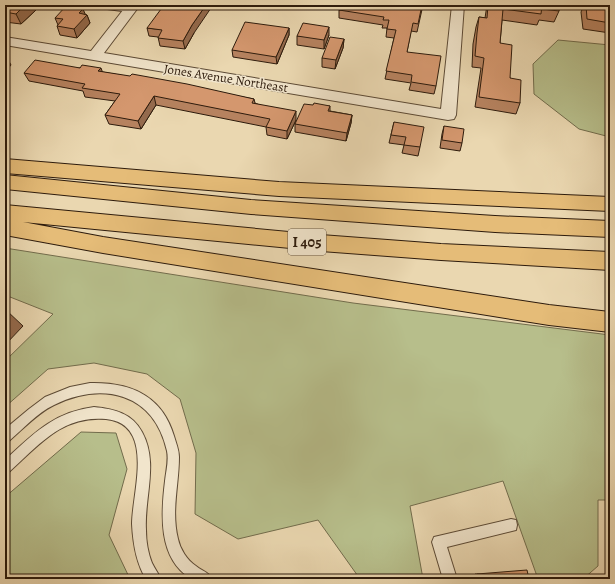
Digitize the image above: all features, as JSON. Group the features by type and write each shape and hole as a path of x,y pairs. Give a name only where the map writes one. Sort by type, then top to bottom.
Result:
{"highway":[{"path":"5,166 279,190 610,204"},
{"name":"I 405","path":"5,182 251,207 495,224 610,229"},
{"name":"I 405","path":"5,213 328,244 449,253 610,261"},
{"path":"5,227 111,246 549,315 610,322"}],"street":[{"name":"Jones Avenue Northeast","path":"5,41 448,115 458,5"},
{"path":"94,56 132,8"}],"lane":[{"path":"93,5 132,8"},
{"path":"5,438 48,401 76,390 104,386 130,392 151,405 166,426 173,453 168,511 169,533 176,553 190,570 205,579"},
{"path":"5,468 58,422 77,413 97,411 103,412 116,415 131,425 142,440 146,459 139,515 140,544 150,574 154,579"},
{"path":"450,579 438,542 511,525"}],"green space":[{"path":"558,40 610,45 610,137 579,129 534,94 533,64"},
{"path":"5,248 353,303 610,335 610,500 598,500 598,566 583,579 538,579 503,481 410,506 423,579 360,579 318,520 238,539 195,514 196,453 180,399 147,374 94,363 48,369 5,407 5,361 53,314 5,295"},
{"path":"81,432 116,433 127,469 109,535 130,579 5,579 5,497"}],"building":[{"path":"5,5 25,5 16,14 5,12"},
{"path":"164,5 206,5 183,41 158,38 162,30 147,28"},
{"path":"341,5 422,5 418,24 413,23 407,52 441,56 436,86 411,82 412,75 386,71 396,30 387,29 389,20 383,20 384,17 339,10"},
{"path":"488,5 542,5 541,14 503,9 500,43 512,45 510,78 521,80 520,103 479,97 484,58 475,56 477,33 479,17 487,18"},
{"path":"542,5 559,5 559,11 542,9"},
{"path":"586,5 610,6 610,23 587,19"},
{"path":"66,6 83,9 79,13 87,15 74,29 57,26 63,19 55,18"},
{"path":"245,22 289,28 276,57 232,50"},
{"path":"303,23 329,27 324,40 297,36"},
{"path":"330,37 344,39 336,60 322,58"},
{"path":"35,60 80,68 82,65 101,68 98,71 130,76 132,74 187,84 254,99 252,103 296,111 287,131 266,127 270,119 154,96 138,121 105,115 120,94 82,88 85,84 24,73"},
{"path":"314,103 330,106 328,111 352,115 347,133 295,124 304,104 313,105"},
{"path":"394,122 424,127 420,147 404,145 406,137 391,135"},
{"path":"444,126 464,129 462,143 442,140"},
{"path":"527,570 529,579 478,579 477,574"}]}
